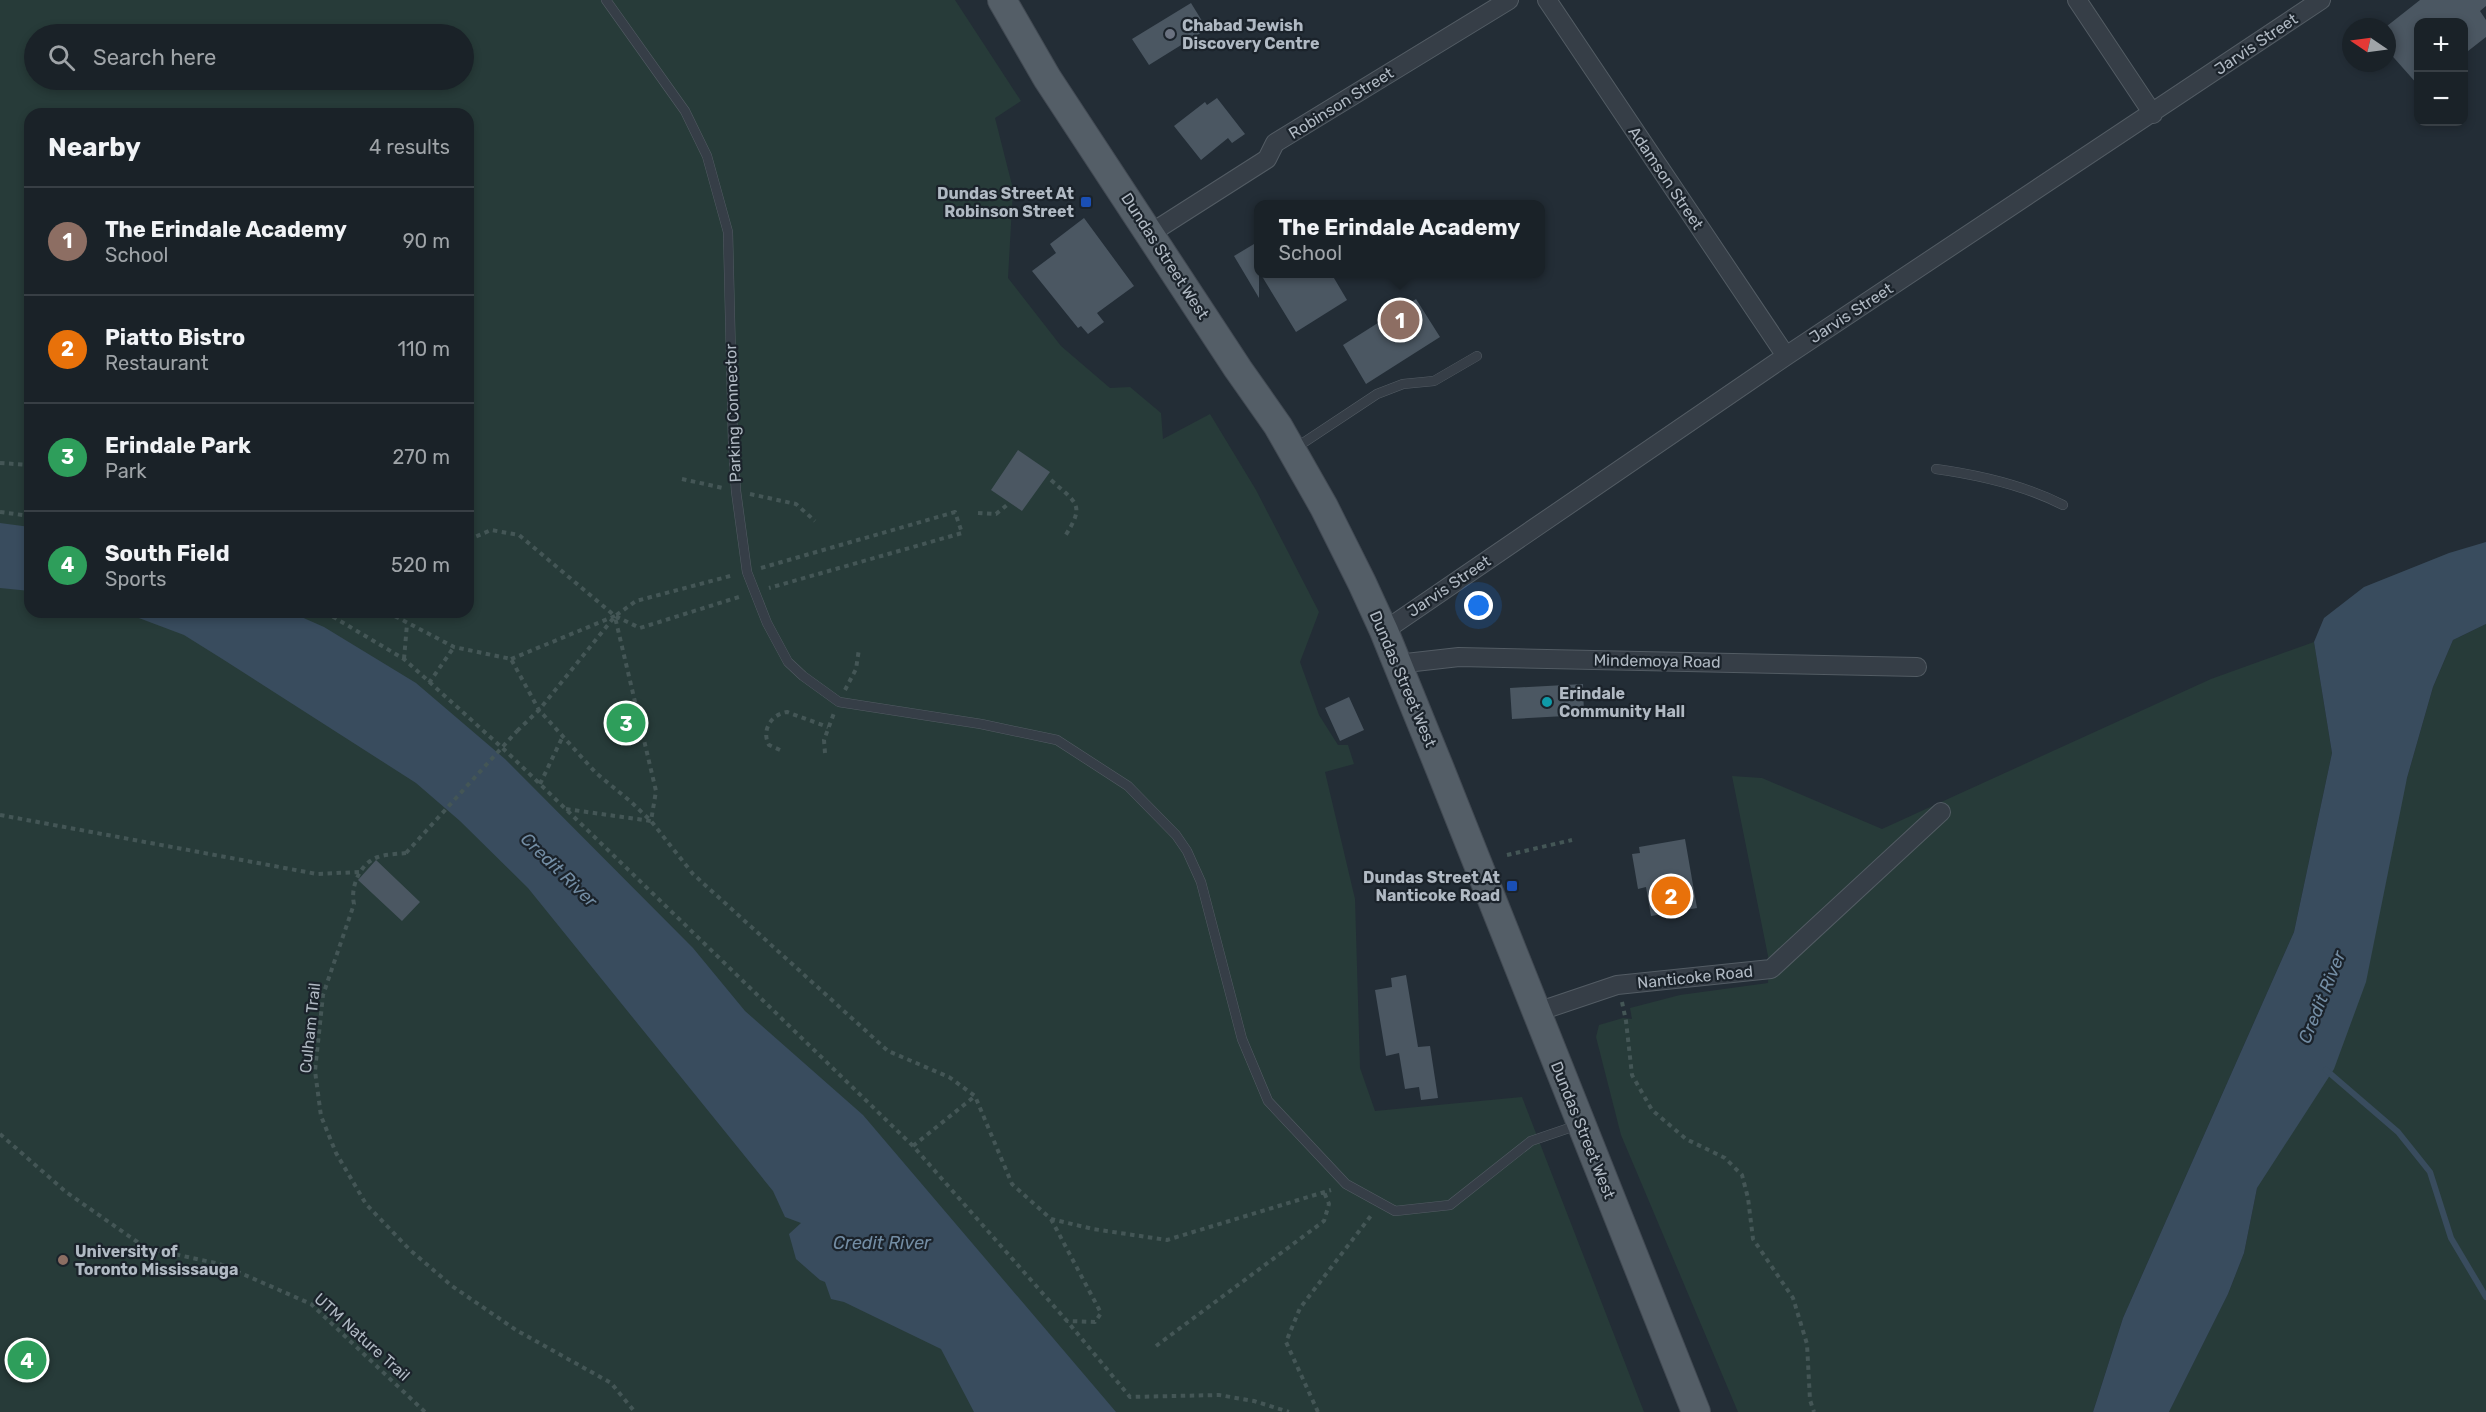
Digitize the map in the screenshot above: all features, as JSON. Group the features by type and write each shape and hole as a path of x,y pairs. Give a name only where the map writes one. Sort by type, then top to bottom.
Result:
{"main road":[{"name":"Dundas Street West","path":"1002,0 1047,78 1292,450 1324,507 1384,631 1696,1412"}],"street":[{"name":"Robinson Street","path":"1150,233 1267,159 1275,143 1509,0"},
{"name":"Adamson Street","path":"1547,0 1786,356"},
{"path":"2077,0 2153,114"},
{"name":"Jarvis Street","path":"1384,631 1786,356 2153,114 2321,0"},
{"name":"Mindemoya Road","path":"1397,664 1459,657 1917,667"},
{"name":"Nanticoke Road","path":"1536,1012 1617,985 1771,969 1941,812"}],"lane":[{"name":"Parking Connector","path":"606,0 685,111 707,156 728,232 733,443 736,491 747,572 767,624 788,662 839,702"},
{"path":"1292,450 1377,394 1403,384 1434,381 1477,356"},
{"path":"1936,469 2011,485 2042,494 2063,505"},
{"path":"839,702 981,724 1057,740 1128,786 1176,835 1187,851 1201,882 1242,1040 1268,1101 1346,1184 1395,1211 1450,1205 1531,1142 1580,1124"}],"path":[{"path":"0,463 24,465"},
{"path":"1051,480 1074,501 1078,511 1076,519 1065,536"},
{"path":"978,513 996,514 1007,505"},
{"path":"0,512 24,515"},
{"path":"397,618 454,647 478,654 511,659 615,616 636,601 747,572 956,512 962,533 754,592 640,628 615,616 519,535 491,530 474,537"},
{"path":"0,814 317,874 359,872 376,857 406,853 517,731 539,710 615,616"},
{"path":"615,616 656,791 651,821"},
{"path":"335,618 404,659 540,784 913,1146 1067,1321 1130,1397 1219,1395 1254,1401 1289,1412"},
{"path":"404,659 407,624"},
{"path":"429,682 454,647"},
{"path":"825,753 824,740 839,702 856,669 859,649"},
{"path":"511,659 539,710 596,773 651,821 693,874 888,1052 949,1077 975,1096 1012,1184 1051,1219 1101,1313 1095,1322 1067,1321"},
{"path":"780,750 769,745 765,734 771,721 781,713 787,712 828,728"},
{"path":"540,784 563,736"},
{"path":"565,809 651,821"},
{"path":"1507,855 1572,840"},
{"name":"Culham Trail","path":"359,872 351,892 354,904 322,995 315,1071 321,1116 336,1153 366,1204 418,1257 452,1286 516,1330 610,1383 635,1412"},
{"path":"1617,985 1626,1021 1632,1075 1652,1110 1686,1139 1725,1158 1742,1175 1754,1239 1793,1298 1807,1344 1810,1400 1814,1412"},
{"path":"913,1146 975,1096"},
{"name":"UTM Nature Trail","path":"0,1134 66,1192 146,1248 220,1264 311,1304 425,1412"},
{"path":"1051,1219 1094,1229 1167,1240 1346,1184"},
{"path":"1156,1346 1324,1221 1329,1204 1324,1192"},
{"path":"1318,1412 1286,1342 1299,1308 1381,1203"}],"green space":[{"path":"0,0 955,0 1021,101 995,118 1013,189 1008,278 1061,346 1110,388 1130,387 1161,413 1163,439 1210,414 1256,490 1319,612 1300,662 1319,715 1338,745 1348,745 1354,764 1325,772 1355,899 1360,1068 1375,1111 1522,1097 1644,1412 0,1412"},
{"path":"2486,624 2486,1412 2169,1412 2228,1294 2244,1253 2257,1188 2407,778 2433,687 2453,640"},
{"path":"2314,642 2332,753 2294,932 2123,1318 2093,1412 1738,1412 1621,1135 1596,1037 1599,1025 1623,1018 1632,1019 1630,1008 1680,995 1768,983 1769,961 1732,776 1762,778 1882,829 2211,679"}],"water":[{"path":"0,523 24,526 24,590 0,588"},
{"name":"Credit River","path":"2486,542 2486,624 2453,640 2433,687 2407,778 2366,982 2334,1069 2257,1188 2244,1253 2228,1294 2169,1412 2093,1412 2123,1318 2294,932 2332,753 2314,642 2324,618 2364,587 2449,553"},
{"name":"Credit River","path":"139,618 304,618 324,627 416,683 505,759 693,948 745,1011 863,1115 1116,1412 974,1412 941,1349 844,1302 831,1299 825,1282 796,1259 789,1234 801,1223 785,1217 773,1191 528,888 460,821 416,783 184,635"}],"building":[{"path":"2420,0 2486,0 2486,6 2480,11 2486,20 2486,37 2468,51 2468,18 2414,18 2414,80 2396,60 2396,19"},
{"name":"Chabad Jewish Discovery Centre","path":"1191,3 1207,29 1149,65 1132,39"},
{"path":"1217,98 1245,134 1232,143 1228,138 1201,160 1174,126 1205,102 1207,105"},
{"path":"1084,218 1134,286 1097,313 1104,322 1088,334 1081,326 1078,328 1032,271 1056,253 1050,244"},
{"path":"1254,244 1254,278 1259,278 1259,298 1234,256"},
{"path":"1263,278 1334,278 1347,300 1296,332"},
{"path":"1416,299 1440,337 1366,384 1343,345"},
{"path":"1018,450 1050,472 1022,511 991,490"},
{"name":"Erindale Community Hall","path":"1583,684 1584,715 1512,719 1510,688"},
{"path":"1349,697 1364,730 1340,741 1325,708"},
{"path":"1685,839 1697,908 1651,916 1646,887 1638,889 1632,854 1640,853 1639,847"},
{"path":"376,860 420,902 402,921 358,880"},
{"path":"1406,975 1418,1047 1430,1046 1438,1098 1421,1100 1419,1087 1405,1089 1399,1053 1386,1056 1375,990 1392,987 1391,978"}],"waterway":[{"path":"2326,1070 2398,1132 2430,1172 2451,1238 2486,1297"}],"place":[{"name":"Chabad Jewish Discovery Centre","path":"1170,34"},
{"name":"Dundas Street At Robinson Street","path":"1086,202"},
{"name":"The Erindale Academy","path":"1400,320"},
{"name":"Erindale Community Hall","path":"1547,702"},
{"name":"Erindale Park","path":"626,723"},
{"name":"Dundas Street At Nanticoke Road","path":"1512,886"},
{"name":"Piatto Bistro","path":"1671,896"},
{"name":"University of Toronto Mississauga","path":"63,1260"},
{"name":"South Field","path":"27,1360"}]}
